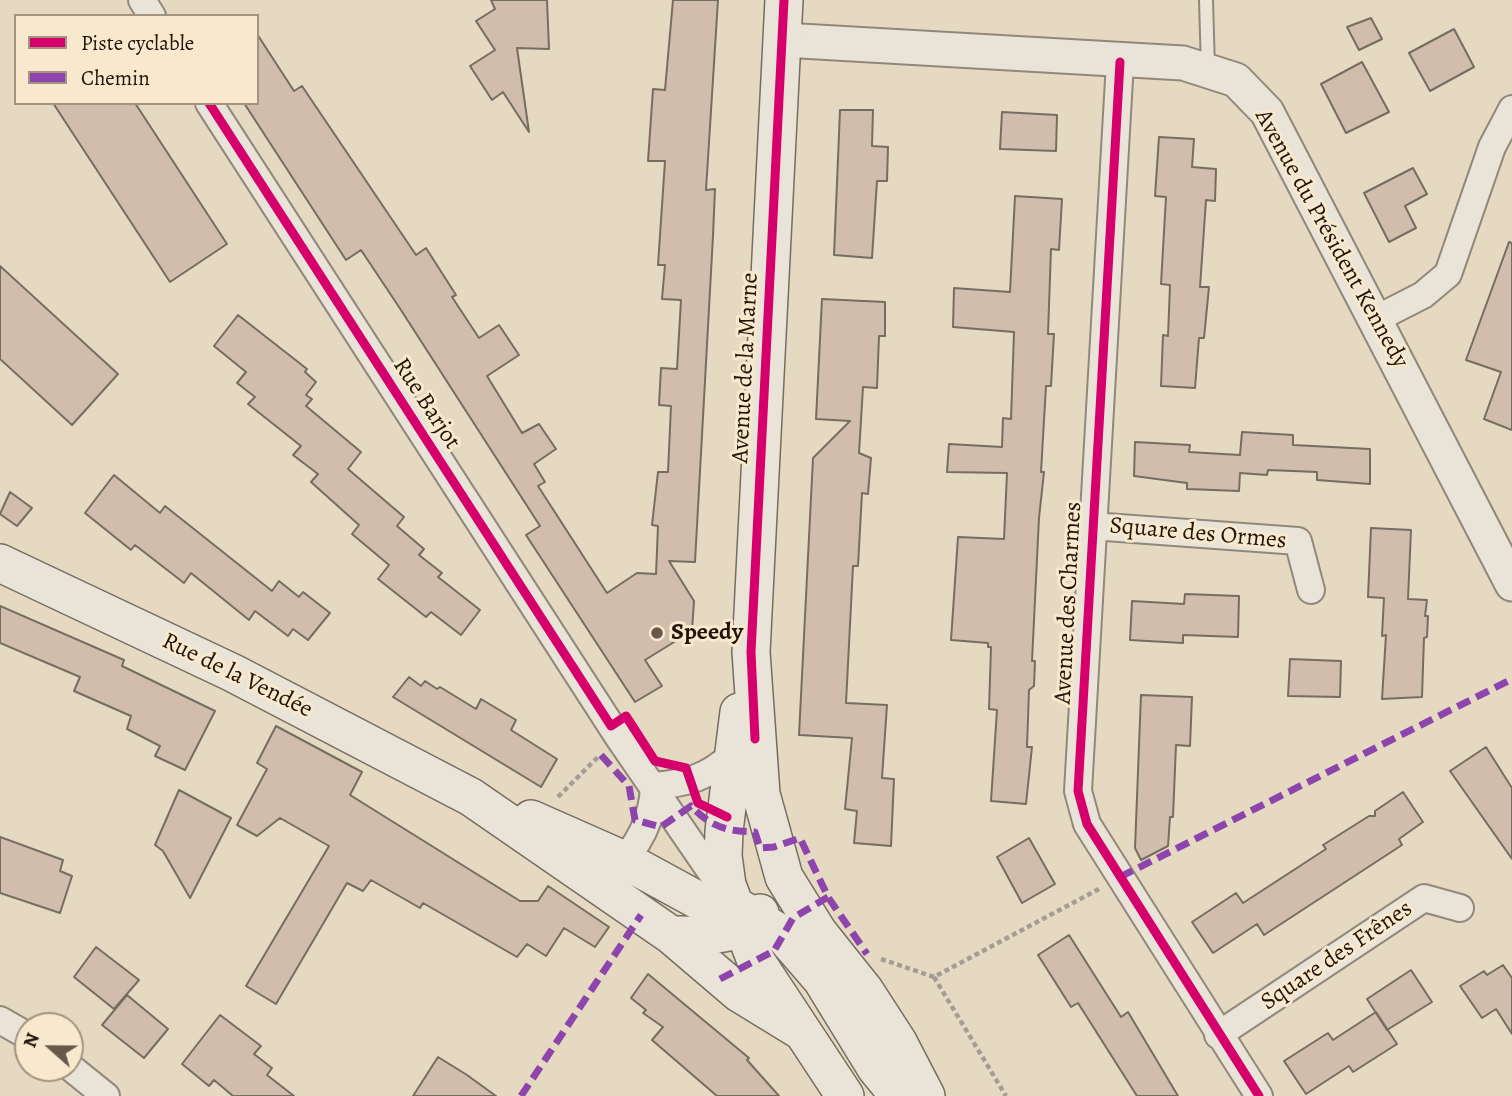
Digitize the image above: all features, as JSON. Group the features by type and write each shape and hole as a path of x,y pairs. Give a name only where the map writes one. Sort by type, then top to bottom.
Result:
{"main road":[{"name":"Avenue de la Marne","path":"784,0 751,652 761,794 784,877 818,932 865,991 898,1042 926,1096"},
{"name":"Rue de la Vendée","path":"0,563 233,673 471,797 671,935 720,979 801,1031"},
{"name":"Avenue de la Marne","path":"751,652 732,755 723,856 756,961 845,1096"},
{"name":"Rue de la Vendée","path":"471,797 536,820 624,860 703,902 744,916"},
{"path":"671,935 722,934 784,877"},
{"path":"744,916 783,935 799,950 822,980 876,1068 899,1096"}],"street":[{"name":"Avenue du Président Kennedy","path":"783,40 1120,62 1183,63 1236,80 1267,112 1512,584"},
{"name":"Avenue des Charmes","path":"1120,62 1078,791 1087,824 1259,1096"},
{"name":"Rue Barjot","path":"210,105 619,738 744,916"},
{"path":"1376,319 1423,295 1448,274 1492,147 1512,109"},
{"name":"Square des Ormes","path":"1092,526 1298,541 1311,590"},
{"path":"598,885 624,860 648,824 653,786 698,780 715,771 732,755"},
{"name":"Square des Frênes","path":"1218,1035 1424,898 1460,908"},
{"path":"84,1078 106,1096"}],"lane":[{"path":"1206,0 1208,69"}],"path":[{"path":"536,820 619,738"},
{"path":"934,978 1120,877"},
{"path":"878,958 934,978 1006,1096"}],"building":[{"path":"491,0 547,0 549,49 517,48 529,132 503,92 492,100 470,66 495,50 476,21 495,9"},
{"path":"673,0 718,0 706,190 715,189 695,562 669,561 694,601 692,631 645,660 662,686 635,702 526,535 540,526 399,307 361,250 346,260 245,105 259,105 259,37 294,91 302,86 416,255 426,248 456,295 452,297 479,338 499,325 519,355 487,376 522,433 539,424 556,449 534,464 545,482 538,486 607,593 637,573 656,574 658,526 652,525 658,472 668,472 671,406 659,405 661,368 677,369 681,300 662,299 665,265 658,265 665,161 648,161 653,89 665,90"},
{"path":"1371,18 1382,39 1359,50 1347,27"},
{"path":"1454,29 1474,67 1430,91 1409,53"},
{"path":"1362,62 1389,112 1346,133 1321,84"},
{"path":"54,105 136,105 227,244 170,282"},
{"path":"840,110 873,110 872,146 888,147 887,181 877,181 872,258 834,255"},
{"path":"1002,112 1057,115 1056,151 1000,149"},
{"path":"1159,137 1194,139 1192,167 1216,169 1215,201 1206,200 1200,287 1209,287 1204,338 1199,338 1195,388 1161,386 1163,335 1168,336 1170,285 1161,284 1166,197 1155,196"},
{"path":"1413,168 1427,194 1405,206 1416,228 1389,242 1364,193"},
{"path":"1015,196 1062,199 1059,250 1051,249 1048,334 1054,334 1051,386 1046,386 1041,472 1044,472 1032,661 1035,661 1034,686 1029,690 1027,747 1032,747 1026,804 991,801 997,710 989,709 991,647 988,647 988,643 951,640 958,537 1004,539 1007,473 947,472 949,444 1002,447 1003,418 1011,419 1014,332 953,327 954,288 1010,292"},
{"path":"1509,242 1512,243 1512,430 1484,419 1501,372 1466,360"},
{"path":"0,266 118,374 72,425 0,359"},
{"path":"822,299 885,302 885,336 879,336 877,388 863,387 859,453 871,458 868,494 862,493 858,566 853,566 846,703 887,705 882,778 894,779 891,846 854,843 857,811 845,809 852,738 799,735 813,458 850,421 816,419"},
{"path":"238,315 307,369 305,372 316,382 306,395 312,399 306,406 361,452 348,469 404,517 397,526 424,549 419,555 442,573 438,577 480,610 461,635 431,612 426,617 378,579 389,565 352,534 359,525 311,482 318,474 293,455 301,446 248,404 255,397 237,383 246,372 214,346"},
{"path":"1242,432 1293,435 1293,445 1370,449 1370,484 1317,480 1317,472 1268,470 1267,475 1240,473 1239,491 1187,489 1187,483 1134,476 1135,442 1190,445 1189,452 1240,455"},
{"path":"114,475 160,513 165,506 272,591 279,581 299,597 303,592 330,613 308,640 293,629 288,636 255,611 249,620 191,573 184,583 135,545 131,550 85,513"},
{"path":"10,492 32,508 17,526 0,514"},
{"path":"1371,528 1411,530 1408,599 1427,600 1422,697 1382,699 1386,635 1382,636 1384,598 1368,597"},
{"path":"1185,594 1239,596 1238,637 1183,635 1183,643 1130,640 1132,601 1184,604"},
{"path":"0,606 124,660 122,666 215,711 185,770 155,756 160,746 127,729 131,716 74,691 80,677 0,643"},
{"path":"1290,659 1341,661 1340,697 1288,696"},
{"path":"409,677 421,686 425,681 437,689 440,687 476,709 481,699 516,720 511,730 557,759 541,787 393,697"},
{"path":"1141,695 1192,697 1190,746 1176,745 1173,817 1170,817 1168,846 1141,860 1135,848"},
{"path":"276,726 362,772 350,795 520,901 538,901 548,886 609,927 595,947 564,928 546,956 527,944 517,957 423,903 420,908 371,880 363,891 347,883 276,1004 246,986 329,846 280,818 257,836 237,825 267,769 257,763"},
{"path":"1486,747 1512,788 1512,859 1450,771"},
{"path":"179,790 231,818 190,898 163,851 155,845"},
{"path":"1403,792 1423,822 1399,839 1402,845 1264,935 1257,924 1213,953 1192,922 1236,893 1243,903 1326,849 1323,845 1369,816 1375,816 1375,811"},
{"path":"0,837 63,860 60,871 72,876 60,913 0,893"},
{"path":"1029,838 1055,884 1022,903 997,857"},
{"path":"1069,935 1121,1017 1128,1012 1178,1096 1137,1096 1078,1003 1071,1007 1038,955"},
{"path":"96,947 139,980 114,1009 74,977"},
{"path":"1503,965 1512,978 1512,1034 1496,1009 1482,1018 1460,986 1484,971 1487,975"},
{"path":"1411,970 1432,1002 1387,1030 1367,999"},
{"path":"648,974 749,1058 747,1060 779,1096 717,1096 652,1040 663,1027 643,1013 646,1010 631,998"},
{"path":"127,995 168,1029 144,1058 102,1025"},
{"path":"1376,1012 1397,1044 1353,1072 1349,1066 1306,1094 1284,1061 1328,1033 1333,1040"},
{"path":"220,1015 261,1046 254,1054 272,1068 267,1075 294,1096 233,1096 214,1080 209,1086 182,1064"},
{"path":"438,1057 467,1075 496,1096 413,1096"}],"marked path":[{"path":"1120,877 1512,679"},
{"path":"601,755 629,786 635,820 661,827 691,806 720,827 755,832 760,848 774,847 800,838 828,897 867,954"},
{"path":"720,979 774,951 793,918 828,897"},
{"path":"521,1096 641,915"}],"cycle path":[{"path":"755,739 751,652 784,0"},
{"path":"1120,62 1078,791 1087,824 1259,1096"},
{"path":"210,105 611,726 626,716 655,761 686,768 698,803 727,817"}],"place":[{"name":"Speedy","path":"657,633"}]}
